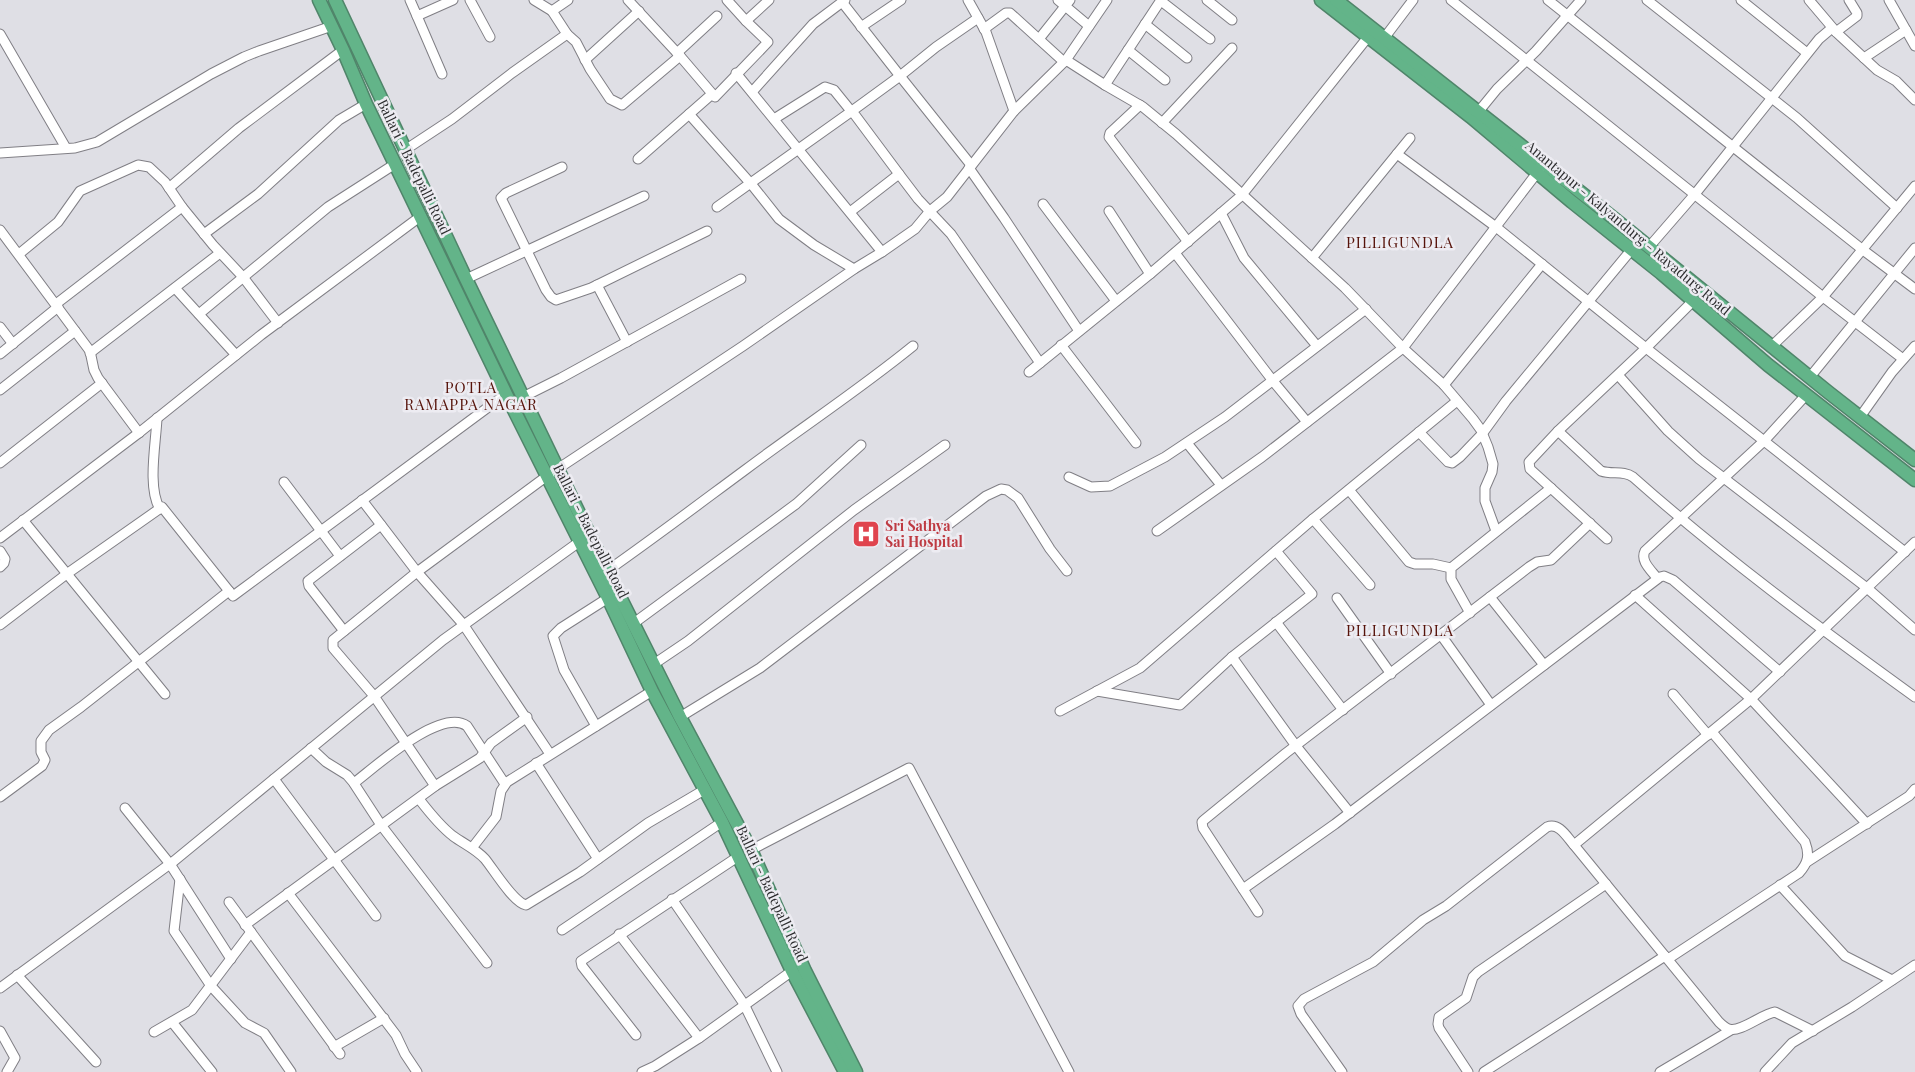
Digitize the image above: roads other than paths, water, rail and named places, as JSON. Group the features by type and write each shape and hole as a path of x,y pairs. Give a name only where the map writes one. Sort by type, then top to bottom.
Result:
{"highway":[{"name":"Ballari - Badepalli Road","path":"319,0 366,104 578,542 608,598 652,691 722,822 792,971 845,1072"},
{"name":"Ballari - Badepalli Road","path":"335,0 522,397 680,717 751,850 805,971 856,1072"},
{"name":"Anantapur - Kalyandurg - Rayadurg Road","path":"1321,0 1541,168 1649,247 1915,460"},
{"name":"Anantapur - Kalyandurg - Rayadurg Road","path":"1336,0 1479,111 1541,168 1572,202 1632,249 1806,395 1915,480"}],"street":[{"path":"410,0 442,74"},
{"path":"417,16 453,0"},
{"path":"470,0 490,37"},
{"path":"534,0 552,11 567,34 576,42 610,99 622,105 678,55 717,16"},
{"path":"552,11 568,0"},
{"path":"628,0 715,97 736,73 768,42 727,0"},
{"path":"746,21 769,0"},
{"path":"861,27 901,0"},
{"path":"968,0 984,29 1014,112"},
{"path":"1058,0 1068,3 1089,26"},
{"path":"436,786 374,696 333,648 334,640 418,572 547,476 743,346 854,268 882,252 915,229 930,211 947,197 1014,112 1065,61 1107,0"},
{"path":"1105,85 1161,0 1210,39"},
{"path":"1207,0 1232,20"},
{"path":"1384,37 1413,0"},
{"path":"1451,0 1823,298 1903,359"},
{"path":"1548,0 1863,250 1915,289"},
{"path":"1479,111 1497,89 1581,0"},
{"path":"1647,0 1797,118 1897,208"},
{"path":"1741,0 1807,54"},
{"path":"1809,0 1834,30 1877,70 1893,79 1915,100"},
{"path":"1649,247 1695,194 1822,36 1857,16 1848,0"},
{"path":"1889,0 1915,46"},
{"path":"752,92 813,24 844,1 861,27 970,167 1079,331"},
{"path":"1039,39 1068,3"},
{"path":"585,60 639,11"},
{"path":"984,29 1008,13 1065,61 1140,105 1243,194 1444,385 1473,419 1482,434 1492,464 1492,472 1485,488 1485,501 1496,531"},
{"path":"718,207 978,18"},
{"path":"1145,24 1187,58"},
{"path":"0,153 66,148 97,142 211,74 252,54 332,26"},
{"path":"1864,58 1906,30"},
{"path":"0,34 66,148"},
{"path":"405,150 452,119 567,34"},
{"path":"1028,372 1150,274 1243,194 1368,36"},
{"path":"1162,123 1232,48"},
{"path":"169,188 239,128 343,50"},
{"path":"1128,50 1165,80"},
{"path":"736,73 882,252"},
{"path":"774,119 825,87 834,90 918,199 951,234 1040,363"},
{"path":"638,159 712,94"},
{"path":"204,234 258,194 339,120 366,104"},
{"path":"1140,105 1110,133 1109,137 1188,242"},
{"path":"689,114 751,184 779,219 814,245 854,268"},
{"path":"1312,258 1410,138"},
{"path":"1397,154 1496,227 1905,552"},
{"path":"198,314 328,207 395,164"},
{"path":"18,254 58,222 78,192 100,181 142,165 154,171 169,188 182,207 220,253 243,277 278,323"},
{"path":"562,167 502,196 502,201 548,293 554,299 559,300 597,285 707,231"},
{"path":"1157,531 1221,486 1403,348 1541,168"},
{"path":"850,212 899,174"},
{"path":"1772,346 1823,298 1915,186"},
{"path":"466,279 644,196"},
{"path":"1043,204 1116,301"},
{"path":"0,354 57,306 182,207"},
{"path":"1109,211 1150,274"},
{"path":"1221,213 1244,258 1317,346"},
{"path":"0,538 158,418 236,355 421,216"},
{"path":"0,230 90,353 94,370 138,433"},
{"path":"1810,377 1915,248"},
{"path":"1419,432 1450,463 1455,462 1482,434 1511,395 1632,249"},
{"path":"90,353 220,253"},
{"path":"1175,253 1273,381 1307,422"},
{"path":"1444,385 1542,264"},
{"path":"522,397 561,378 741,280"},
{"path":"597,285 627,342"},
{"path":"175,288 236,355"},
{"path":"1607,539 1530,469 1528,465 1558,431 1693,301"},
{"path":"1069,478 1091,487 1110,486 1165,457 1225,417 1366,309"},
{"path":"0,327 13,344"},
{"path":"0,390 75,331"},
{"path":"1062,345 1136,443"},
{"path":"607,571 666,530 744,470 871,380 913,346"},
{"path":"1860,417 1892,372 1915,346"},
{"path":"1618,375 1668,431 1723,478 1867,588 1915,630"},
{"path":"0,463 102,383"},
{"path":"0,625 68,573 162,507 233,596 506,394"},
{"path":"1657,578 1644,560 1644,554 1764,441 1806,395"},
{"path":"1060,711 1140,668 1313,519 1457,401"},
{"path":"158,418 153,487 155,501 160,509"},
{"path":"1558,431 1602,471 1629,475 1680,519 1824,631 1915,697"},
{"path":"1188,442 1221,486"},
{"path":"634,623 796,504 861,445"},
{"path":"654,664 696,635 854,510 945,445"},
{"path":"284,482 340,556"},
{"path":"1451,568 1551,488"},
{"path":"680,717 760,668 986,496 1001,489 1007,490 1018,498 1050,549 1067,571"},
{"path":"1349,490 1409,562 1451,568"},
{"path":"362,500 418,572 464,624 550,754"},
{"path":"1313,519 1370,585"},
{"path":"23,520 165,694"},
{"path":"1258,912 1202,822 1296,746 1534,563 1551,560 1590,523"},
{"path":"344,631 309,586 308,581 381,526"},
{"path":"0,988 170,864 464,624 578,542"},
{"path":"1574,844 1751,700 1915,542"},
{"path":"0,551 5,559 0,567"},
{"path":"1097,691 1180,705 1232,657 1312,594 1276,551"},
{"path":"1451,568 1451,578 1470,613"},
{"path":"1243,889 1350,813 1657,578 1664,576 1674,580 1780,672"},
{"path":"0,797 42,766 45,760 41,741 49,730 229,591"},
{"path":"1635,595 1751,700 1867,824"},
{"path":"1490,597 1544,665"},
{"path":"596,726 564,670 553,636 560,628 608,598"},
{"path":"1337,598 1391,674"},
{"path":"1276,622 1343,710"},
{"path":"1441,635 1491,705"},
{"path":"1232,657 1296,746 1350,813"},
{"path":"472,848 496,817 504,784 652,691"},
{"path":"1673,694 1805,842 1808,850 1807,862"},
{"path":"154,1032 192,1010 231,959 248,928 288,893 436,786 476,761 491,743 527,717"},
{"path":"354,783 406,743 437,725 463,723 485,752 504,784"},
{"path":"311,748 326,762 347,775 354,783 382,825 487,963"},
{"path":"536,763 598,859"},
{"path":"751,850 909,768 1069,1072"},
{"path":"274,779 376,916"},
{"path":"1484,1072 1799,873 1807,862 1910,796 1915,789"},
{"path":"419,799 438,822 452,835 481,854 514,897 523,905 528,904 598,859 648,823 704,790"},
{"path":"124,808 170,864 231,959"},
{"path":"562,930 722,822"},
{"path":"1342,1072 1301,1014 1298,1006 1304,999 1373,962 1423,920 1446,906 1552,825 1559,828 1574,844 1719,1022 1731,1030"},
{"path":"636,1035 581,963 583,959 739,856"},
{"path":"180,879 174,931 211,986 245,1024 264,1033 291,1072"},
{"path":"1468,1072 1439,1028 1440,1017 1466,998 1473,977 1478,972 1606,884"},
{"path":"1780,885 1845,956 1892,980"},
{"path":"288,893 384,1018 417,1072"},
{"path":"672,899 744,1004 777,1072"},
{"path":"229,902 337,1050 384,1018"},
{"path":"619,934 699,1038"},
{"path":"1765,1072 1788,1046 1915,965"},
{"path":"642,1072 655,1066 699,1038 792,971"},
{"path":"18,975 96,1062"},
{"path":"1660,1072 1731,1030 1737,1030 1768,1013 1775,1012 1812,1031"},
{"path":"172,1022 212,1072"},
{"path":"0,1031 15,1058 7,1072"}],"place":[{"name":"Sri Sathya Sai Hospital","path":"866,534"}],"district":[{"name":"PILLIGUNDLA","path":"1400,243"},
{"name":"POTLA RAMAPPA NAGAR","path":"471,396"},
{"name":"PILLIGUNDLA","path":"1400,631"}]}
